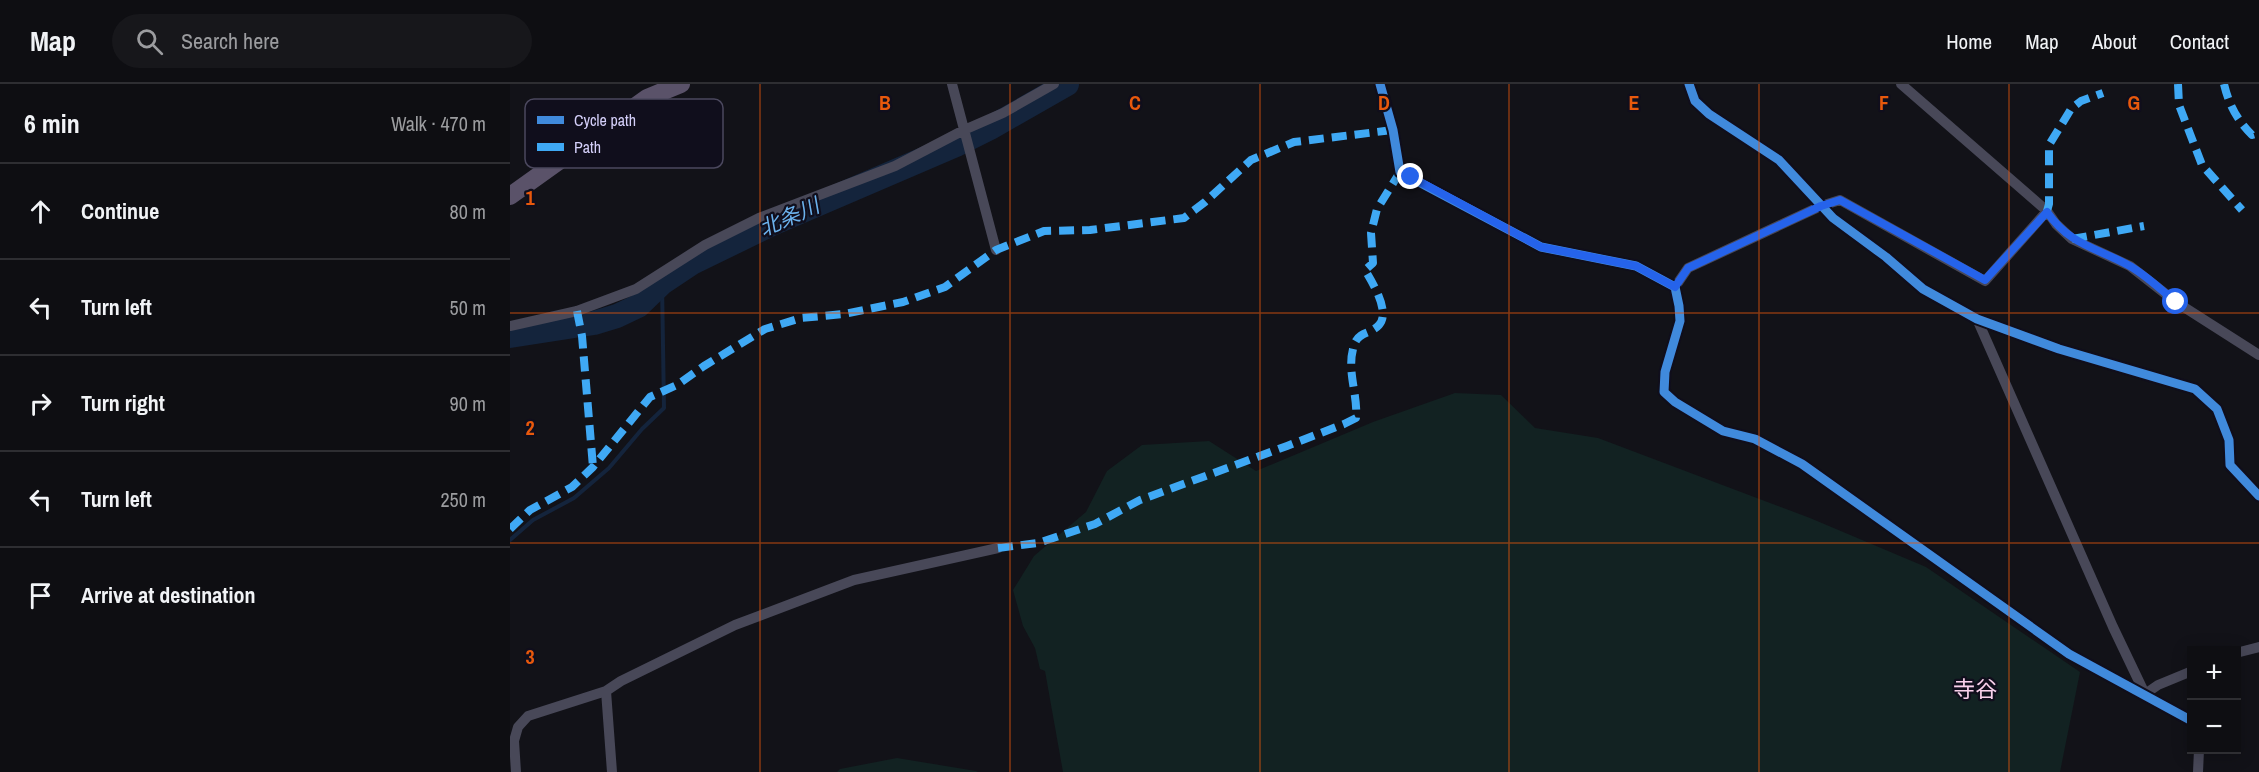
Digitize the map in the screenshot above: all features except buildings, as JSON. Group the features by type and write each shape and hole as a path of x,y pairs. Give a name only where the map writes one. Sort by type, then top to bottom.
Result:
{"main road":[{"path":"646,99 681,84"},
{"path":"510,196 549,168"}],"street":[{"path":"952,84 996,250"},
{"path":"510,326 577,311 636,289 705,245 759,218 895,166 964,129 1003,113 1054,84"},
{"path":"1380,84 1393,130 1400,172 1541,247 1636,266 1675,287"},
{"path":"1689,84 1695,101 1709,114 1779,160 1821,206 1923,289 1977,319 2059,349 2195,388 2217,409 2229,440 2230,465 2259,496"},
{"path":"1901,84 2047,212 2072,239 2130,266 2176,302 2259,355"},
{"path":"2047,212 1985,280 1840,200 1821,206 1688,268 1675,287 1680,321 1665,372 1664,392 1675,402 1723,431 1755,438 1802,464 2069,654 2187,718"},
{"path":"1977,319 2113,627 2145,694"},
{"path":"516,772 514,741 518,727 528,716 606,690 735,625 854,580 998,548"},
{"path":"2241,652 2259,647"},
{"path":"2145,694 2187,673"},
{"path":"606,690 612,772"},
{"path":"2198,772 2199,754"}],"shaded area":[{"path":"1455,393 1501,395 1535,428 1598,438 1810,518 1926,567 2080,672 2060,772 1063,772 1045,671 1040,669 1035,648 1023,626 1013,590 1034,556 1086,512 1107,471 1142,445 1209,441 1256,471 1373,422"},
{"path":"897,758 978,772 837,772 840,769"}],"waterway":[{"name":"北条川","path":"510,336 594,323 617,316 638,306 662,283 692,263 772,224 956,145 1067,84"},
{"path":"510,540 533,520 574,498 609,468 642,429 664,408 662,283"}],"marked path":[{"path":"2178,84 2179,105 2202,165 2242,210"},
{"path":"2224,84 2228,99 2242,124 2252,135 2259,133"},
{"path":"2047,211 2049,145 2071,109 2081,101 2103,93"},
{"path":"510,529 530,510 572,487 593,467 650,397 677,385 765,329 801,318 844,314 903,302 945,287 996,250 1044,231 1090,230 1184,218 1251,160 1294,142 1393,130"},
{"path":"998,548 1038,543 1095,524 1140,500 1356,418 1351,366 1353,349 1360,336 1379,325 1383,313 1379,297 1365,270 1373,263 1371,233 1377,209 1400,172"},
{"path":"2072,239 2144,226"},
{"path":"577,311 582,336 593,467"}],"cycle path":[{"path":"1380,84 1393,130 1400,172 1541,247 1636,266 1675,287 1680,321 1665,372 1664,392 1675,402 1723,431 1755,439 1802,464 2069,654 2187,718"},
{"path":"1689,84 1695,101 1709,114 1779,160 1833,218 1886,257 1923,289 1977,319 2059,349 2195,389 2217,409 2229,440 2230,465 2259,496"}],"district":[{"name":"寺谷","path":"1975,689"}],"route":[{"path":"1411,177 1541,247 1636,266 1675,287 1688,268 1821,206 1840,200 1985,280 2047,212 2072,239 2130,266 2176,302"}]}
